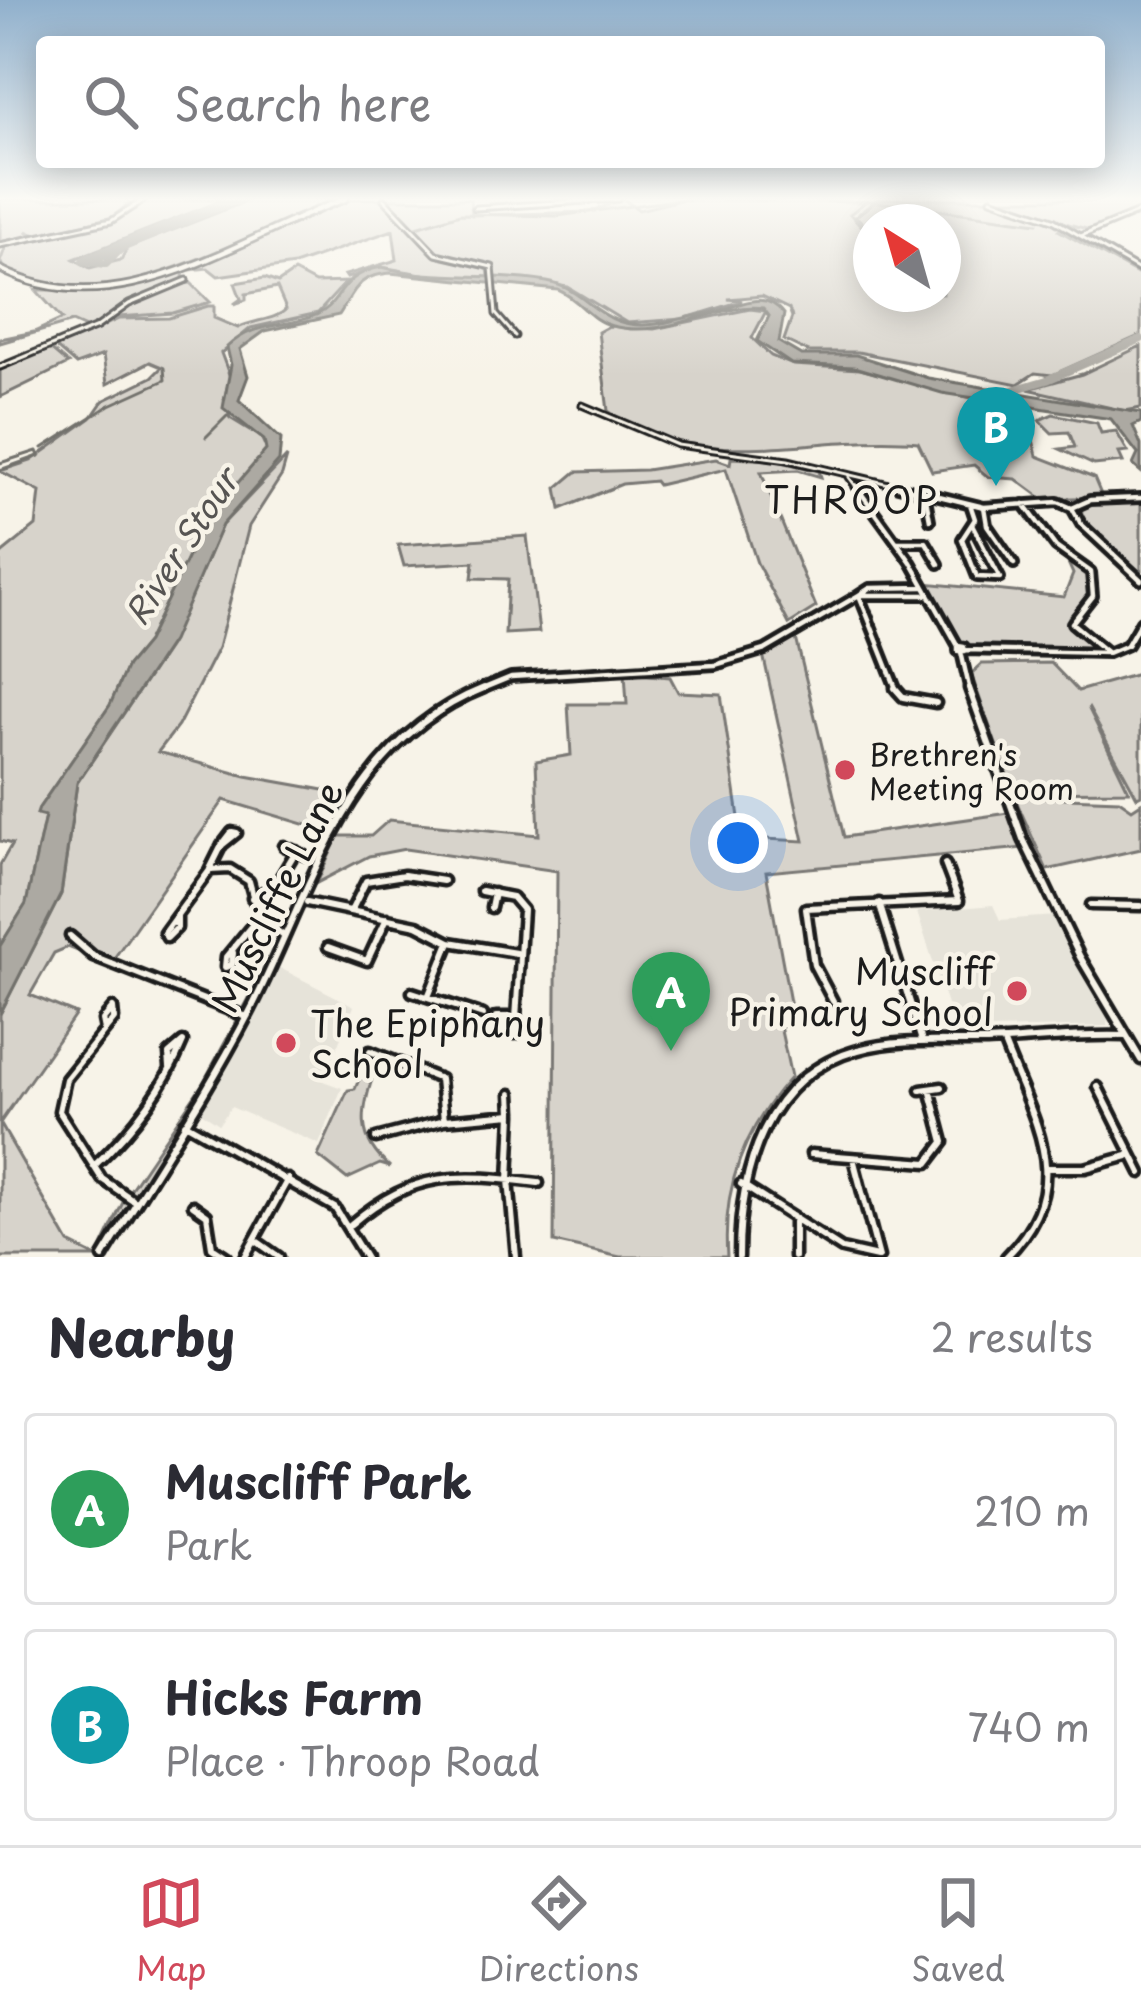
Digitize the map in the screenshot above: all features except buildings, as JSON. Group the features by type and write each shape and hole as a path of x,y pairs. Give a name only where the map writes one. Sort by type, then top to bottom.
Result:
{"main road":[{"path":"0,269 44,289 116,287 206,258"}],"street":[{"path":"452,258 489,266 496,322 515,336"},
{"path":"0,367 97,327 130,304 187,280"},
{"path":"582,405 677,445 788,460 984,507 1058,502 1072,508 1081,524 1141,580"},
{"path":"850,477 961,649 960,664 1023,839 1141,1060"},
{"path":"858,486 871,482"},
{"path":"925,494 930,520"},
{"path":"1072,508 1090,500 1141,499"},
{"path":"970,504 975,519 962,539 970,562 977,577 1000,578 972,524"},
{"path":"1024,504 1056,547 1091,572 1093,596 1072,623 1108,653"},
{"path":"984,507 987,525 1014,564"},
{"path":"896,542 926,542 939,564"},
{"path":"859,595 870,588 923,587"},
{"path":"859,595 928,596"},
{"path":"859,595 894,687 903,697 936,703"},
{"name":"Muscliffe Lane","path":"103,1257 247,1017 305,902 341,811 398,744 459,698 506,678 540,672 715,665 765,650 859,595"},
{"path":"961,649 1108,653 1127,645 1141,621"},
{"path":"177,915 222,845"},
{"path":"252,898 275,886 300,853 284,846"},
{"path":"833,1001 814,965 803,908 959,901 945,864"},
{"path":"210,870 230,869 245,876 259,918 287,937"},
{"path":"351,911 367,881 404,874 443,880"},
{"path":"481,891 512,897 522,907 515,1034"},
{"path":"490,908 494,893"},
{"path":"305,902 417,925 450,942 516,953"},
{"path":"1090,905 1118,902 1138,908 1141,919"},
{"path":"879,903 922,1043"},
{"path":"233,953 259,918"},
{"path":"328,946 368,965 387,918"},
{"path":"70,936 93,956 247,1017"},
{"path":"428,997 450,942"},
{"path":"412,992 483,1015"},
{"path":"458,1008 462,994"},
{"path":"520,995 534,994"},
{"path":"496,1017 518,1017"},
{"path":"105,1030 66,1079 58,1101 64,1120 109,1185 135,1201"},
{"path":"739,1257 741,1184 766,1121 820,1066 855,1051 922,1043 1126,1036"},
{"path":"1003,1041 1046,1168 1048,1212 1006,1257"},
{"path":"370,1051 440,1078 444,1120"},
{"path":"94,1165 119,1142 170,1067"},
{"path":"811,1154 914,1163 936,1158 944,1142 926,1089 942,1087"},
{"path":"1098,1087 1120,1122 1128,1156 1141,1172"},
{"path":"511,1094 509,1180 516,1257"},
{"path":"376,1138 444,1120 512,1114"},
{"path":"185,1123 288,1179 350,1225 365,1257"},
{"path":"741,1184 842,1249 878,1257 852,1156"},
{"path":"1046,1168 1085,1168 1128,1156"},
{"path":"350,1225 394,1189 416,1179 457,1173 539,1183"},
{"path":"245,1257 288,1179"},
{"path":"194,1205 207,1215 212,1246 226,1257"},
{"path":"794,1222 794,1257"},
{"path":"255,1240 280,1257"},
{"path":"1019,1247 1029,1257"}],"shaded area":[{"path":"2,258 77,258 74,259 90,268 122,258 199,258 117,285 71,291 31,284 0,262"},
{"path":"218,258 315,258 218,276 208,268 190,270"},
{"path":"397,258 853,258 853,312 961,312 961,258 1115,258 1141,273 1141,335 1052,375 1035,373 1018,384 858,352 809,352 784,340 792,317 789,309 762,296 728,299 742,301 683,319 627,323 568,287 494,277 495,267 455,261 488,267 489,277 438,277 382,267 345,275"},
{"path":"382,267 547,282 567,289 608,317 641,325 767,301 784,314 779,342 801,355 856,355 928,378 1141,413 1141,422 1133,426 1141,445 1141,472 1133,465 1138,454 1111,419 942,393 854,367 791,364 757,341 769,316 763,308 632,329 604,323 558,290 390,273 370,277 358,286 339,315 265,331 240,349 248,376 239,400 281,439 279,461 222,525 172,641 77,783 61,894 0,1014 0,946 26,904 45,816 37,814 39,808 110,705 127,666 147,642 205,521 266,450 264,440 223,408 231,365 227,347 259,329 316,315 356,276"},
{"path":"184,271 182,284 191,283 210,302 173,313 118,317 117,310 88,329 72,322 0,343 0,339 34,332 62,319 36,290 107,290"},
{"path":"294,272 315,283 346,282 318,313 251,328 221,353 230,377 224,399 230,418 261,437 267,450 205,521 147,642 127,666 110,705 39,808 46,812 26,904 0,946 0,865 12,844 0,841 0,555 36,526 40,492 0,471 31,461 91,418 103,401 152,377 162,367 150,362 107,384 103,355 76,365 55,347 119,319 169,318 208,306 214,306 214,318 238,328 286,309 277,288 246,294 246,300 234,304 241,299 235,283 265,278 278,283"},
{"path":"750,309 766,311 752,338 771,356 793,365 860,369 991,403 1031,431 1037,456 1094,478 1102,497 1043,499 1016,479 988,477 974,465 932,471 918,442 719,447 644,431 608,411 598,332 609,326 654,329"},
{"path":"1141,346 1141,408 1125,411 1028,389 1082,374"},
{"path":"49,348 68,364 0,397 0,368"},
{"path":"1053,414 1097,423 1101,433 1116,431 1128,452 1119,453 1123,462 1094,465 1060,449 1075,447 1069,432 1052,433 1039,420"},
{"path":"287,457 282,475 249,526 218,648 178,726 158,752 246,776 346,794 330,832 224,800 110,964 68,947 54,953 30,995 76,1014 0,1123 0,1014 61,894 77,783 169,646 222,525"},
{"path":"731,458 774,460 819,471 821,477 798,470 761,472 816,607 789,624 757,563 726,469 658,485 655,481 622,484 561,509 557,488 576,472 646,470 716,459 730,464"},
{"path":"1141,502 1141,574 1083,523 1081,506"},
{"path":"527,536 539,632 505,634 508,579 472,578 474,562 404,566 398,545"},
{"path":"1064,554 1086,568 1092,587 1083,606 1069,617 1070,625 1101,651 963,645 925,583 1064,597 1073,574"},
{"path":"796,638 844,837 1009,813 1024,848 766,872 794,1024 780,1026 791,1077 760,1117 740,1160 728,1207 727,1257 620,1257 554,1242 557,871 405,849 369,856 317,883 338,836 371,836 389,820 539,835 536,761 571,755 568,704 627,704 625,673 670,677 678,692 721,694 742,838 804,841 763,654"},
{"path":"1051,663 1078,691 1141,673 1141,795 1137,797 1088,707 1129,791 1013,792 971,674 982,664"},
{"path":"1014,796 1119,800 1132,809 1141,803 1141,849 1047,870"},
{"path":"316,875 247,1017 103,1257 97,1257 126,1196 203,1083"},
{"name":"Muscliff Primary School","path":"993,905 1000,920 1055,916 1108,1017 1107,1026 955,1030 917,912"},
{"name":"The Epiphany School","path":"274,965 354,1006 323,1081 342,1088 319,1144 231,1107 219,1124 195,1108"},
{"path":"363,1070 374,1073 364,1112 367,1135 390,1167 380,1164 347,1179 318,1156 348,1090 355,1089"},
{"path":"0,1123 69,1243 97,1257 0,1257"}],"waterway":[{"path":"1108,258 1141,276"},
{"path":"56,346 82,335"},
{"path":"999,394 1047,380 1141,339"},
{"path":"1,368 46,349"},
{"path":"43,448 110,405 165,380 164,368"},
{"path":"206,437 227,416"},
{"path":"0,463 37,451 39,456 0,470"}],"taxiway":[{"path":"91,258 83,261 106,264 112,258"}],"place":[{"name":"Hicks Farm","path":"996,486"},
{"name":"Brethren's Meeting Room","path":"845,770"},
{"name":"Muscliff Primary School","path":"1017,991"},
{"name":"The Epiphany School","path":"286,1043"},
{"name":"Muscliff Park","path":"671,1051"}],"district":[{"name":"THROOP","path":"852,499"}],"water label":[{"name":"River Stour","path":"180,546"}]}
